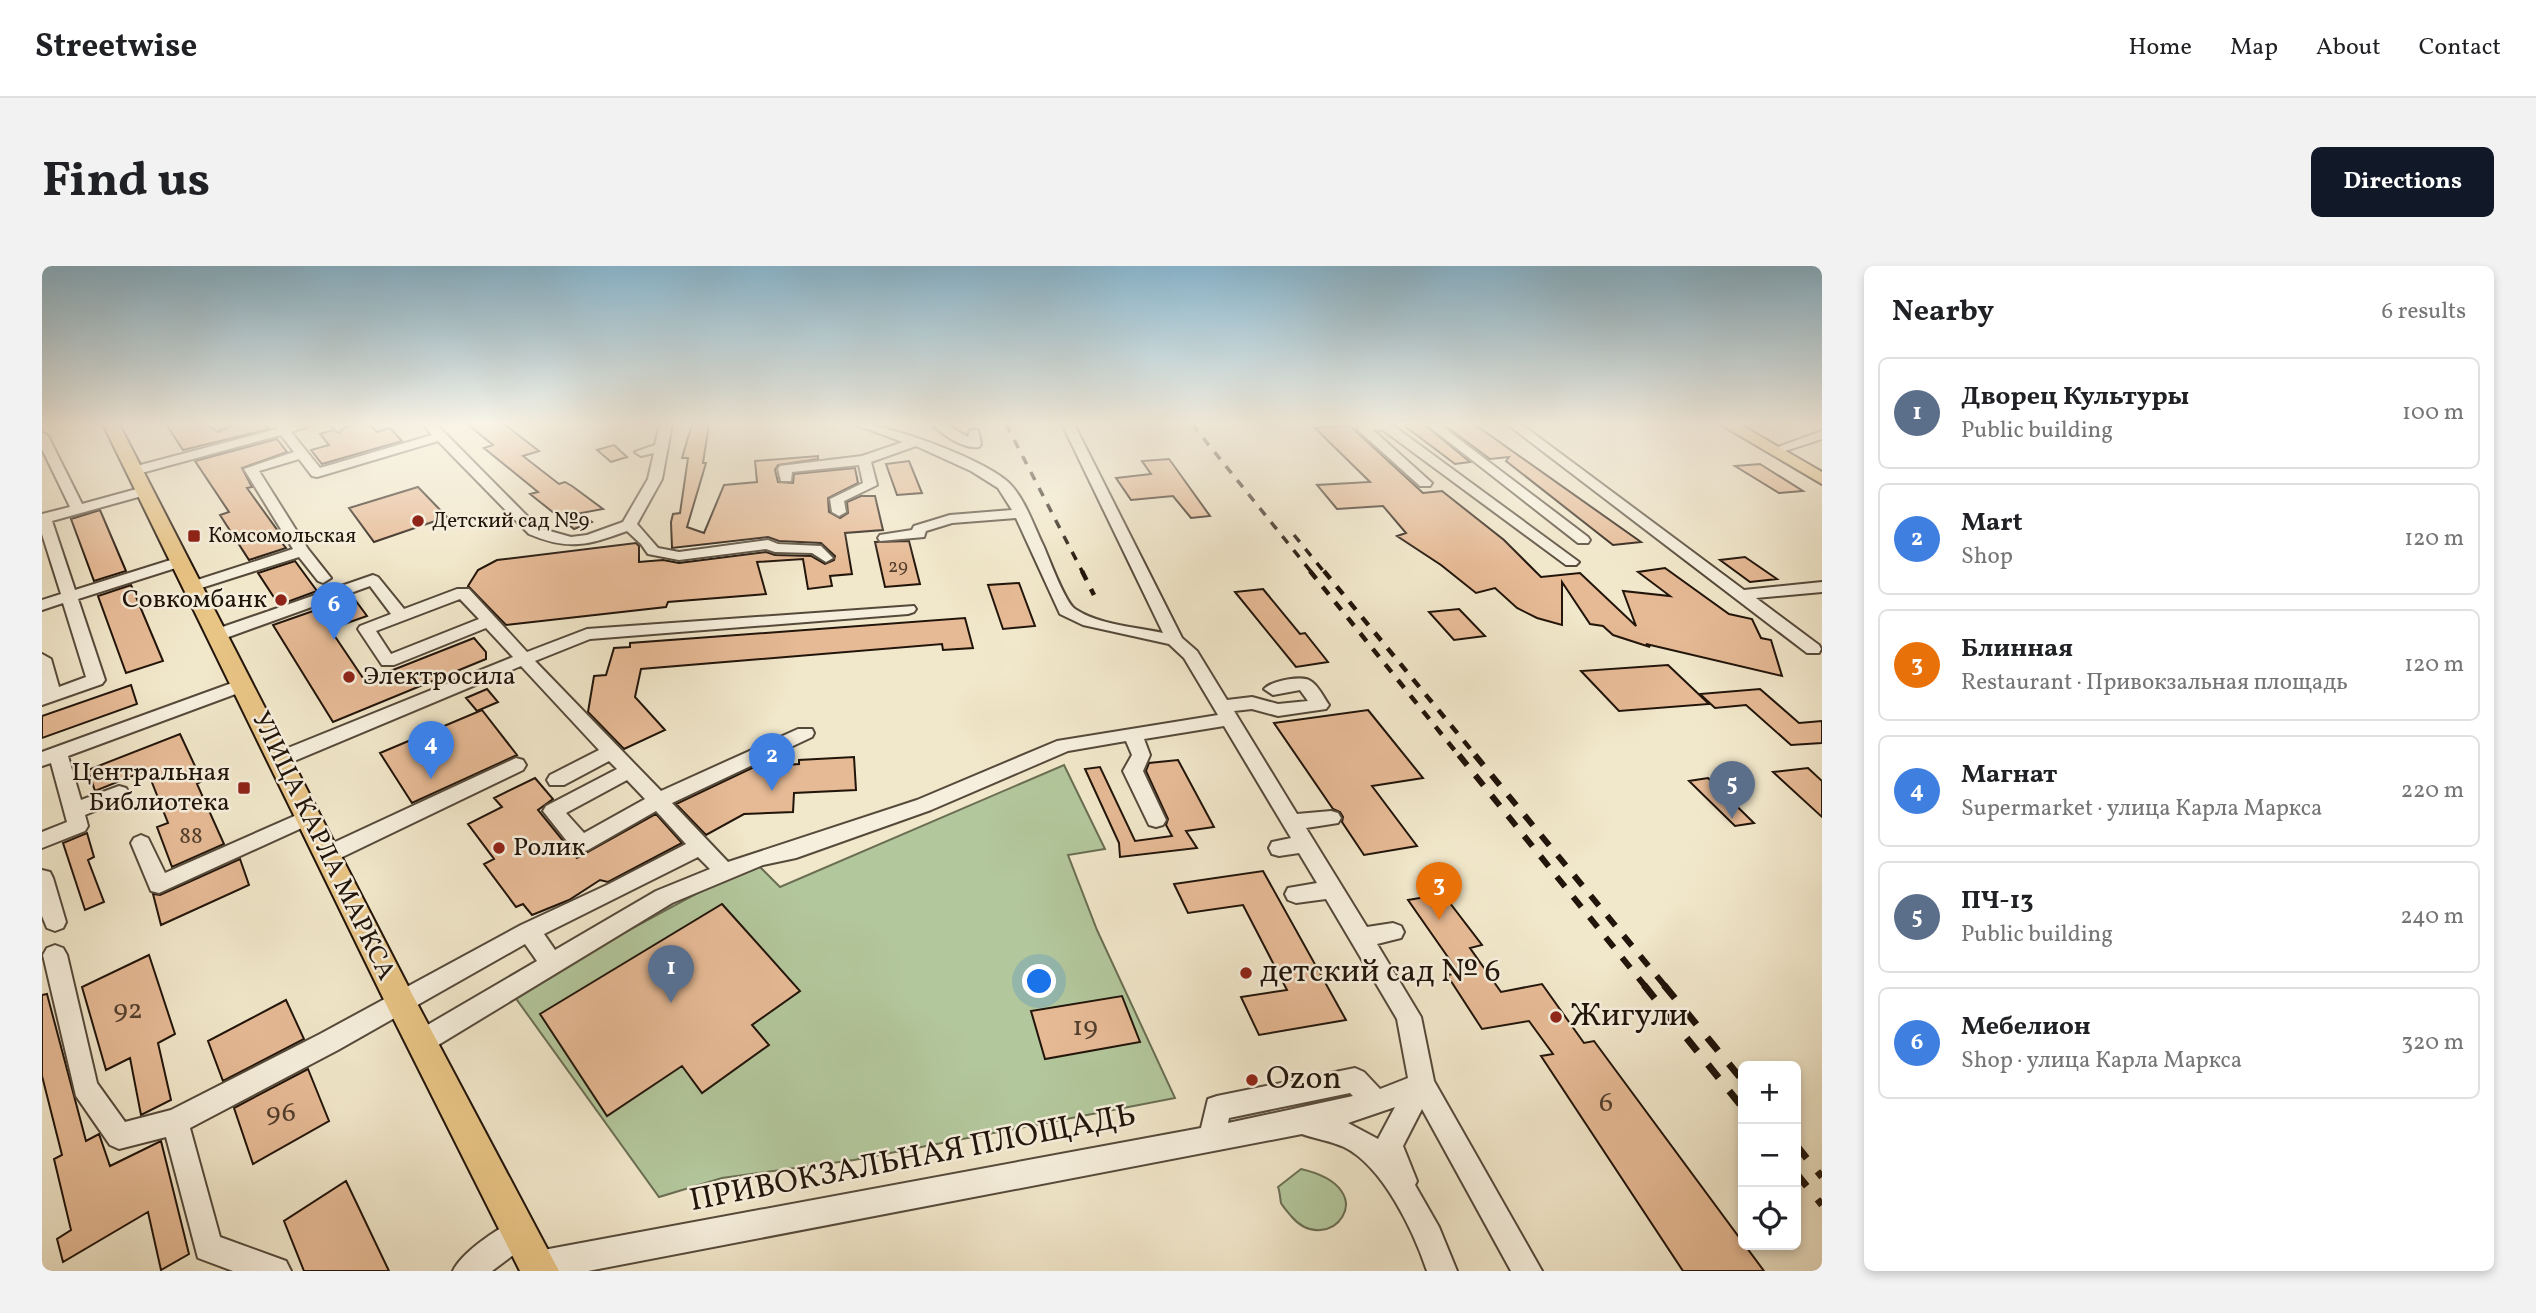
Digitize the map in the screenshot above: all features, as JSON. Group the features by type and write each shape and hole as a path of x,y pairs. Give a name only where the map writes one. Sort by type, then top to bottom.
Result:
{"main road":[{"name":"УЛИЦА КАРЛА МАРКСА","path":"134,471 400,1001 539,1269"}],"street":[{"path":"59,471 78,509"},
{"path":"42,659 47,697 96,680 43,518 78,509 166,471"},
{"path":"475,471 534,531 555,541 575,544 629,525 655,480 657,471"},
{"path":"785,471 786,478"},
{"path":"839,512 837,499 870,485 867,471"},
{"path":"981,471 1003,485 1021,513 1066,611 1090,622 1175,640"},
{"path":"1091,471 1175,640 1191,655 1409,1017 1422,1084 1522,1270"},
{"path":"1410,471 1424,483"},
{"path":"1447,471 1571,562"},
{"path":"1493,471 1583,540"},
{"path":"1576,471 1814,649"},
{"path":"885,538 919,534 919,528 950,519 1021,513"},
{"path":"629,525 647,541 653,551 679,556 768,544 775,548 816,549 826,558"},
{"path":"302,551 323,578"},
{"path":"42,606 180,562"},
{"path":"217,635 373,580 401,616"},
{"path":"1741,595 1822,587"},
{"path":"489,621 388,661 366,629 463,592 725,872"},
{"path":"280,759 524,659"},
{"path":"421,1042 664,897 759,858 789,852 924,805 1064,746 1226,713 1252,703 1278,710 1320,705 1305,684 1273,689"},
{"path":"49,757 243,685"},
{"path":"629,771 553,811 582,844 659,802 805,733"},
{"path":"1132,733 1140,755 1133,771 1156,820"},
{"path":"557,780 612,752"},
{"path":"42,840 78,826 60,757 49,757"},
{"path":"327,855 516,765"},
{"path":"75,811 119,793"},
{"path":"141,843 159,886 308,817"},
{"path":"1291,822 1331,818"},
{"path":"1279,848 1305,844"},
{"path":"55,956 85,1088 118,1136 175,1122 329,1042 529,931 617,890 701,846"},
{"path":"42,878 55,922"},
{"path":"1296,894 1332,890"},
{"path":"529,931 552,964"},
{"path":"1361,937 1393,932"},
{"path":"1213,1138 1217,1108 1355,1080 1376,1103"},
{"path":"1410,1200 1390,1145 1422,1084"},
{"name":"ПРИВОКЗАЛЬНАЯ ПЛОЩАДЬ","path":"539,1269 1301,1122 1376,1103 1422,1084"},
{"path":"175,1122 208,1248 276,1270"},
{"name":"ПРИВОКЗАЛЬНАЯ ПЛОЩАДЬ","path":"1301,1122 1355,1138 1376,1155 1410,1200 1443,1271"},
{"path":"468,1271 519,1233"}],"lane":[{"path":"193,586 302,551 252,471"},
{"path":"524,659 587,634 746,627 908,610"}],"green space":[{"path":"1064,765 1105,849 1068,855 1097,930 1175,1098 854,1160 722,1178 659,1197 512,993 755,862 780,887"},
{"path":"1301,1169 1327,1179 1341,1191 1346,1204 1342,1216 1333,1226 1320,1230 1306,1227 1291,1216 1281,1203 1278,1187"}],"building":[{"path":"202,471 244,471 252,487 247,488 283,538 279,539 286,548 249,560 220,515 229,512"},
{"path":"512,471 542,471 559,484 565,482 572,486 603,509 581,513 592,522 574,529 530,494 538,492"},
{"path":"686,471 704,471 687,527 704,533 724,485 757,482 756,471 775,471 778,482 793,483 794,474 856,471 858,483 828,498 829,512 840,518 848,513 847,502 861,496 875,496 883,530 845,533 852,574 830,576 832,586 808,589 803,559 757,562 766,594 668,602 666,607 506,625 468,586 478,570 497,560 636,543 639,546 639,562 663,560 679,563 766,552 775,555 811,556 825,564 834,560 835,556 821,543 779,541 768,537 672,548 671,522 673,514 680,513"},
{"path":"888,471 913,471 922,493 897,495"},
{"path":"1149,471 1178,471 1210,516 1191,518 1173,496 1131,500 1116,478 1151,474"},
{"path":"1359,471 1399,471 1423,493 1442,491 1504,540 1541,577 1580,573 1636,626 1623,591 1670,596 1638,572 1665,568 1729,614 1752,619 1761,638 1771,640 1782,676 1646,644 1650,647 1613,635 1603,626 1590,624 1562,582 1562,625 1537,618 1517,608 1495,588 1476,593 1441,565 1397,536 1406,533 1383,506 1337,509 1317,485 1370,482"},
{"path":"1519,471 1540,471 1641,542 1613,545"},
{"path":"1743,471 1771,471 1803,491 1779,493"},
{"path":"418,487 447,517 374,542 349,508"},
{"path":"100,510 126,571 94,581 71,519"},
{"path":"909,541 920,584 885,587 875,542"},
{"path":"1745,557 1777,579 1750,582 1720,560"},
{"path":"295,561 317,591 279,605 258,573"},
{"path":"1019,583 1035,626 1003,629 988,585"},
{"path":"131,585 163,661 126,673 98,596"},
{"path":"1263,589 1300,634 1305,633 1328,662 1296,667 1235,592"},
{"path":"353,597 367,616 330,629 365,681 474,638 486,652 486,659 333,722 273,625"},
{"path":"1459,609 1485,636 1454,640 1429,612"},
{"path":"965,618 973,648 943,650 942,644 641,669 635,697 665,730 624,749 588,712 594,676 606,675 614,648 630,647 630,643"},
{"path":"1668,665 1709,704 1619,711 1581,671"},
{"path":"131,685 137,704 42,738 42,716"},
{"path":"487,689 498,702 477,711 466,698"},
{"path":"1760,689 1799,723 1822,721 1822,743 1791,745 1746,705 1715,708 1700,694"},
{"path":"482,710 517,755 412,803 380,753"},
{"path":"1368,710 1423,778 1372,786 1417,846 1364,855 1342,822 1340,812 1333,809 1274,723"},
{"path":"180,734 202,781 197,784 224,844 172,867 157,827 168,823 147,770 95,791 88,770"},
{"path":"854,757 856,790 794,793 793,812 744,814 706,835 676,804 754,767 799,764 799,760"},
{"path":"1178,760 1214,827 1186,831 1197,848 1120,857 1119,843 1085,769 1100,767 1135,841 1172,836 1166,825 1168,819 1146,771 1149,763"},
{"path":"1808,768 1822,781 1822,817 1773,772"},
{"path":"535,778 553,799 538,810 577,858 656,814 682,843 608,882 600,880 569,900 532,915 523,904 516,907 484,864 494,859 468,824 502,807 494,798"},
{"path":"1708,778 1754,823 1735,826 1689,781"},
{"path":"87,833 94,857 88,860 104,902 85,910 63,843"},
{"path":"240,859 249,885 161,925 153,894 160,895"},
{"path":"1263,871 1346,1020 1259,1035 1241,997 1287,990 1243,905 1188,913 1174,884"},
{"path":"1443,894 1482,945 1470,948 1501,992 1542,984 1584,1043 1594,1041 1738,1236 1738,1250 1748,1250 1764,1271 1683,1271 1541,1056 1553,1054 1529,1021 1482,1029 1447,975 1459,973 1408,900"},
{"path":"722,904 800,991 752,1025 769,1045 702,1093 682,1066 607,1116 540,1014"},
{"path":"149,955 175,1034 158,1043 171,1100 141,1115 130,1058 106,1070 82,987"},
{"path":"47,994 86,1141 99,1134 110,1166 161,1141 189,1254 161,1270 148,1212 63,1262 57,1239 71,1230 54,1159 62,1155 42,1076 42,995"},
{"path":"1122,996 1140,1042 1045,1059 1031,1011"},
{"path":"286,1000 304,1039 223,1081 208,1041"},
{"path":"308,1069 329,1121 253,1164 234,1108"},
{"path":"346,1181 389,1271 304,1271 284,1221"}],"railway":[{"path":"1030,471 1083,573"},
{"path":"1230,471 1312,573"},
{"path":"1294,535 1325,573"},
{"path":"1310,571 1460,757"},
{"path":"1324,571 1477,757"},
{"path":"1083,573 1094,595"},
{"path":"1459,755 1645,986"},
{"path":"1475,755 1665,986"},
{"path":"1644,985 1738,1102"},
{"path":"1664,985 1738,1075"},
{"path":"1801,1151 1822,1177"},
{"path":"1801,1179 1822,1205"}],"place":[{"name":"Детский сад №9","path":"418,521"},
{"name":"Комсомольская","path":"194,536"},
{"name":"Совкомбанк","path":"281,600"},
{"name":"Мебелион","path":"334,640"},
{"name":"Электросила","path":"349,677"},
{"name":"Магнат","path":"431,779"},
{"name":"Центральная Библиотека","path":"244,788"},
{"name":"Mart","path":"772,791"},
{"name":"ПЧ-13","path":"1732,819"},
{"name":"Ролик","path":"499,848"},
{"name":"Блинная","path":"1439,920"},
{"name":"детский сад № 6","path":"1246,973"},
{"name":"Дворец Культуры","path":"671,1003"},
{"name":"Жигули","path":"1556,1017"},
{"name":"Ozon","path":"1252,1080"}]}
